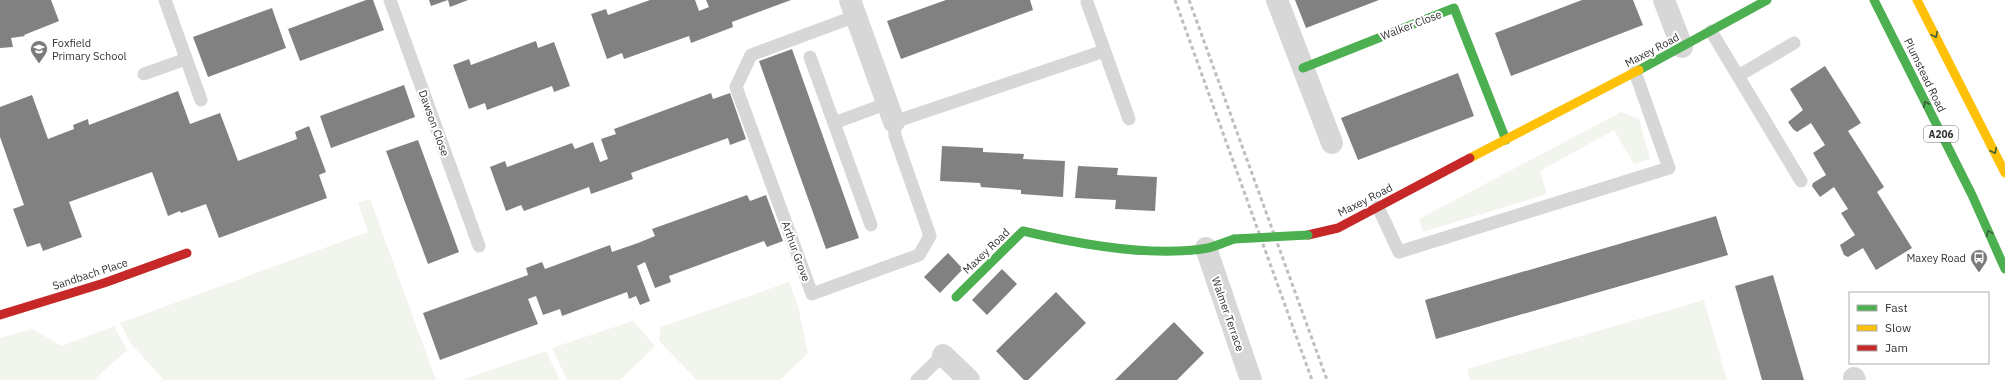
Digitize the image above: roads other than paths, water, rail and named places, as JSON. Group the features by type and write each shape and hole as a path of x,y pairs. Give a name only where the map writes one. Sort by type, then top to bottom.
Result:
{"street":[{"path":"1277,0 1332,143"},
{"path":"1664,0 1682,47"},
{"name":"Maxey Road","path":"956,297 1023,231 1076,244 1124,250 1206,248 1234,239 1308,235 1338,228 1635,72 1767,0"},
{"name":"Plumstead Road","path":"1874,0 1972,195 2005,269"},
{"path":"1917,0 2005,173"},
{"name":"Arthur Grove","path":"853,8 891,113"},
{"name":"Walker Close","path":"1303,68 1454,8 1506,140"},
{"name":"Walmer Terrace","path":"1206,248 1251,380"},
{"name":"Sandbach Place","path":"0,315 104,283 187,253"},
{"path":"943,355 969,380"}],"lane":[{"path":"165,0 201,100"},
{"name":"Dawson Close","path":"390,0 479,246"},
{"path":"1087,2 1129,119"},
{"name":"Arthur Grove","path":"853,8 751,55 736,87 812,294 919,255 930,236 895,136 891,113"},
{"path":"1711,31 1801,181"},
{"path":"1738,76 1794,43"},
{"path":"834,123 891,113 1104,51"},
{"path":"810,57 871,225"},
{"path":"144,74 186,59"},
{"path":"1378,207 1399,252 1668,168 1635,72"},
{"path":"917,380 943,355"}],"railway":[{"path":"1175,0 1312,380"},
{"path":"1189,0 1327,380"}],"place":[{"name":"Foxfield Primary School","path":"39,64"},
{"name":"Maxey Road","path":"1979,273"}]}
